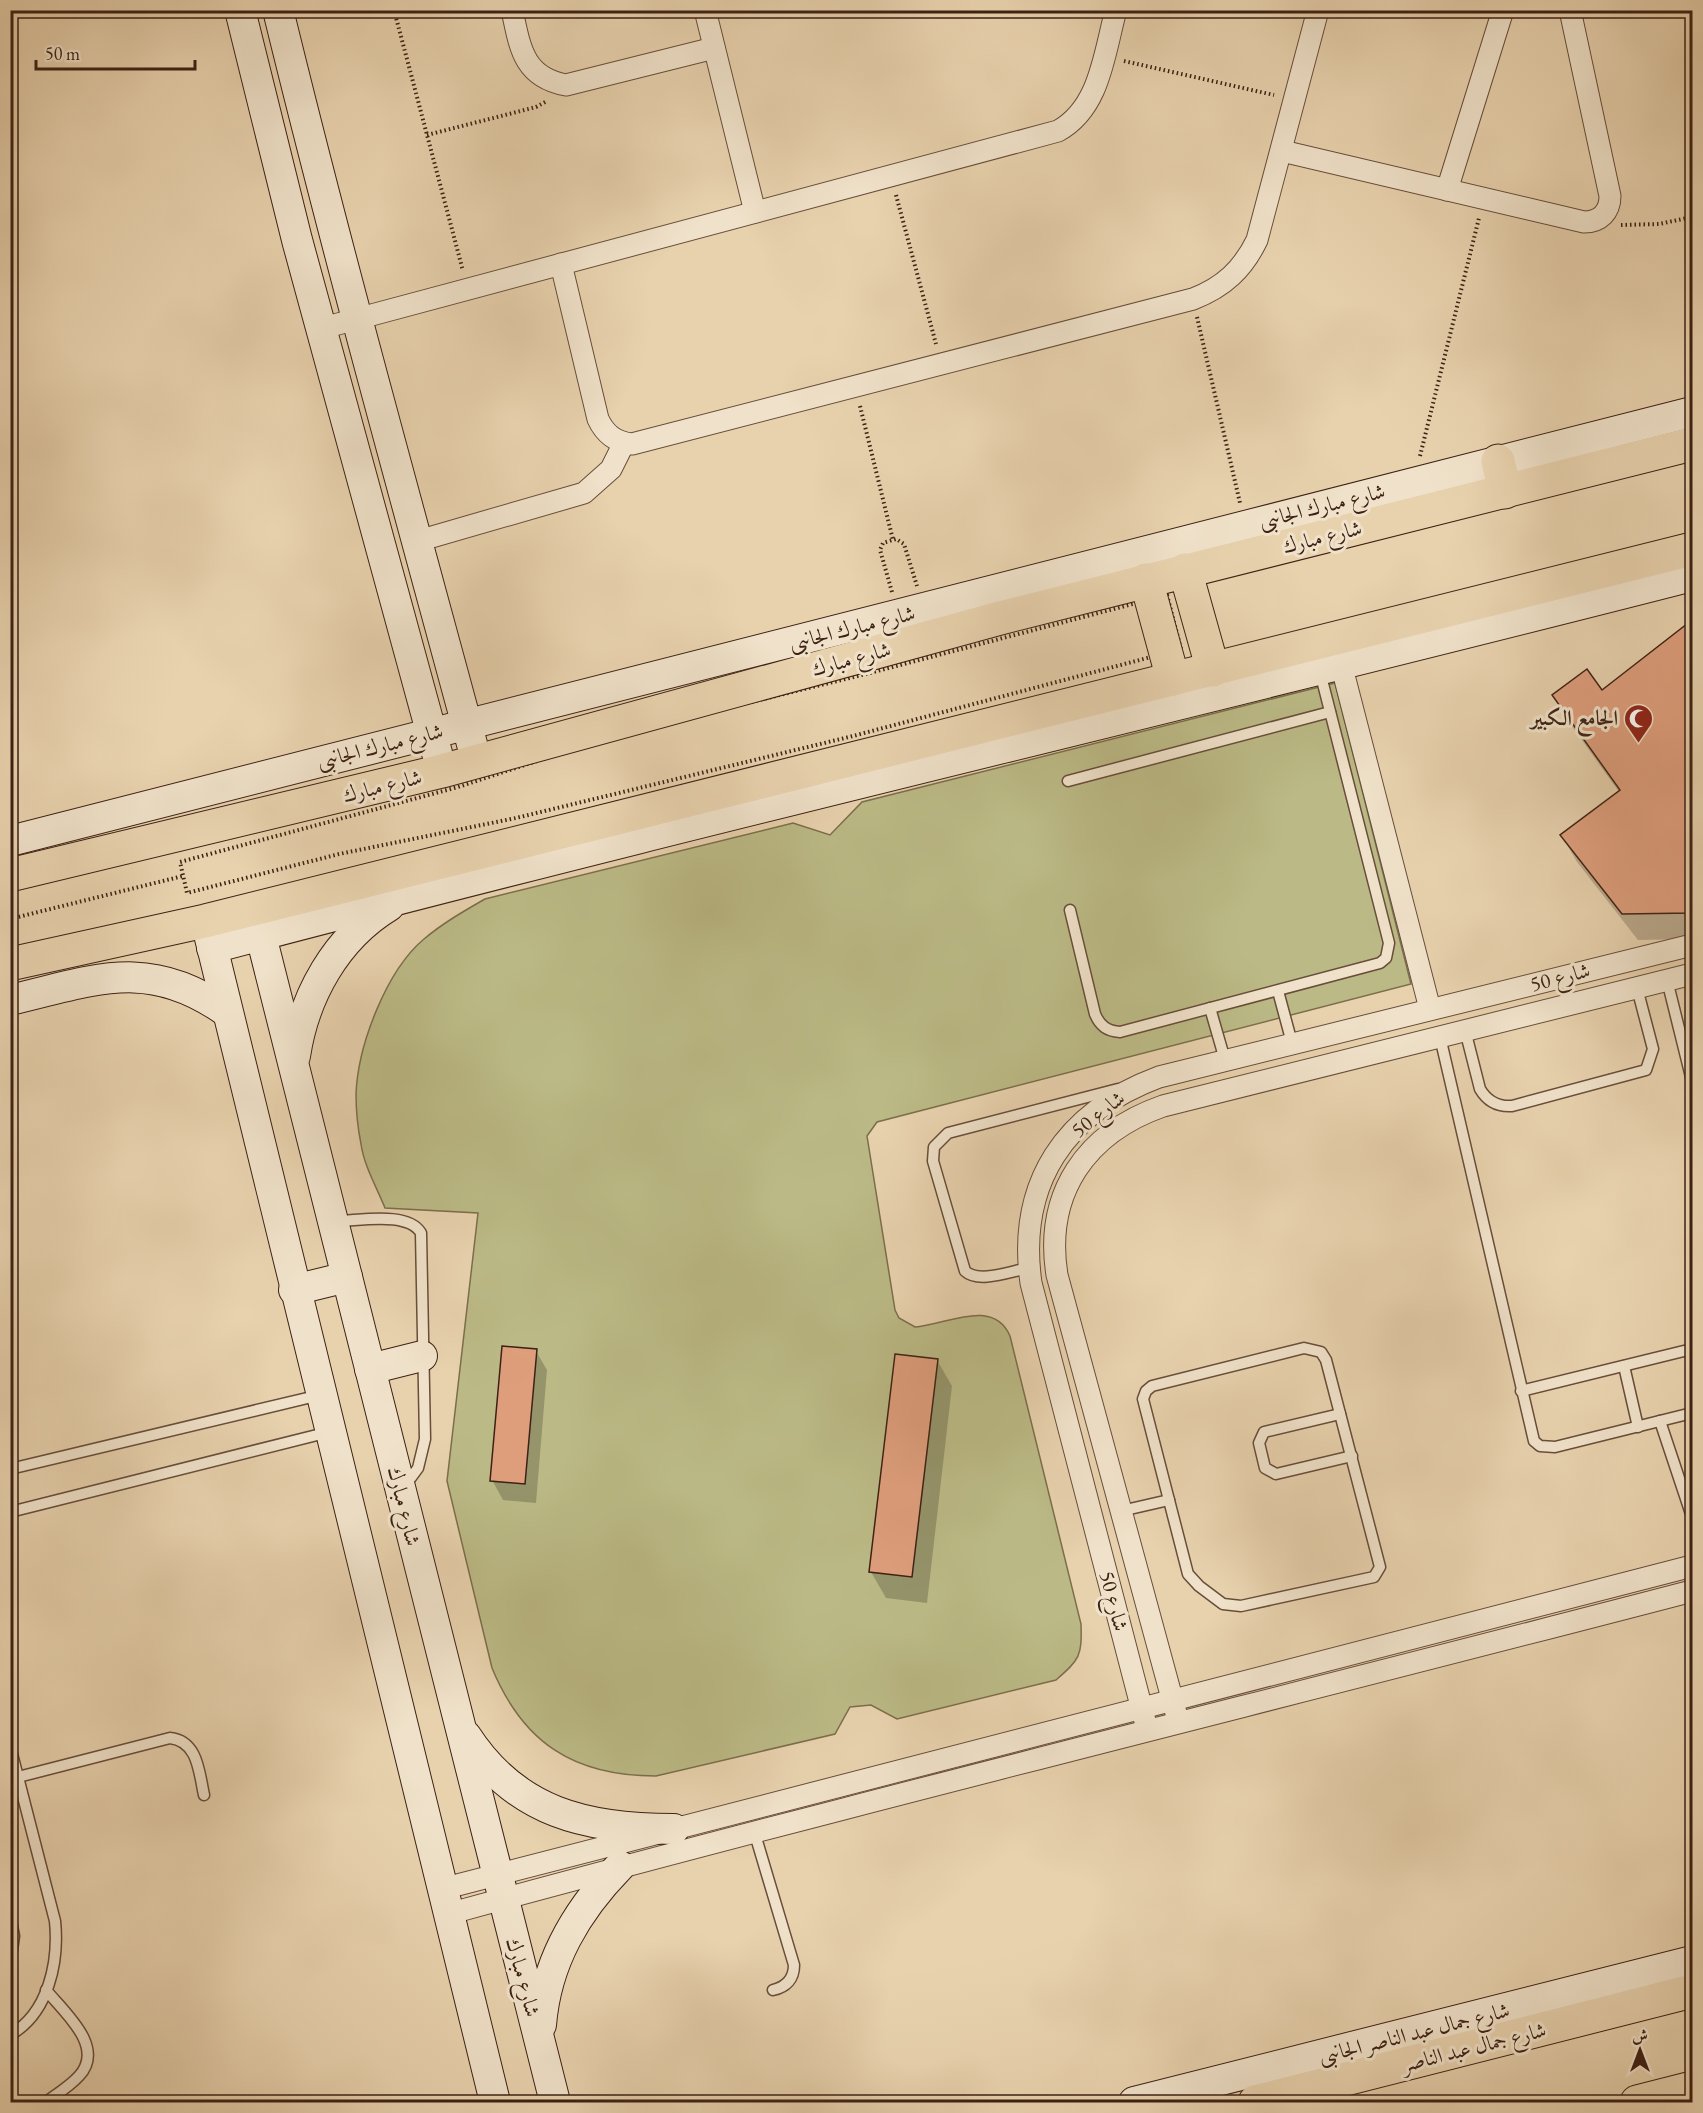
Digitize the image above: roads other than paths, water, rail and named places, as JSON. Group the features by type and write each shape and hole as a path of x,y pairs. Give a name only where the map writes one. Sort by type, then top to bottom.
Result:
{"main road":[{"path":"240,10 297,240 442,771"},
{"path":"278,10 333,232 359,317 477,762"},
{"name":"شارع مبارك الجانبى","path":"10,841 1414,483 1502,476 1692,412"},
{"name":"شارع مبارك","path":"10,875 477,762 1000,618 1149,590 1185,570 1502,476 1692,444"},
{"path":"384,554 418,543"},
{"path":"258,922 404,897 810,784 1170,666 1213,670 1332,659 1692,549"},
{"path":"1185,570 1213,670"},
{"path":"10,964 209,935 810,784 1332,659 1692,576"},
{"path":"1149,590 1170,666"},
{"path":"294,1062 305,1012 328,966 362,927 404,897"},
{"name":"شارع مبارك","path":"258,922 457,1722 555,2103"},
{"path":"209,935 294,1290 495,2103"},
{"path":"10,1000 113,977 137,976 185,987 227,1012"},
{"path":"294,1290 347,1277"},
{"path":"370,1369 422,1356"},
{"path":"457,1722 491,1768 536,1802 589,1823 677,1839"},
{"path":"540,2040 548,1985 556,1958 583,1909 620,1866"},
{"name":"شارع جمال عبد الناصر الجانبى","path":"1134,2103 1604,1999 1692,1961"},
{"name":"شارع جمال عبد الناصر","path":"1256,2103 1604,1999 1692,1991"},
{"path":"1637,2103 1692,2088"}],"street":[{"path":"512,10 522,53 528,63 536,72 556,83 566,85 714,48"},
{"path":"705,10 755,212"},
{"path":"322,327 1046,135 1068,125 1078,117 1092,97 1116,10"},
{"path":"561,264 598,419 608,435 624,443 640,443 1193,299 1216,288 1245,262 1257,240 1296,100 1318,10"},
{"path":"1447,190 1503,10"},
{"path":"1282,151 1584,222 1597,219 1608,210 1610,196 1570,10"},
{"path":"418,543 584,493 611,469 624,443"},
{"path":"1332,659 1430,1009"},
{"name":"شارع 50","path":"1148,1733 1029,1268 1030,1219 1042,1178 1053,1157 1082,1121 1101,1106 1139,1084 1292,1043 1692,945"},
{"name":"شارع 50","path":"1179,1725 1054,1258 1059,1206 1074,1172 1099,1142 1130,1120 1163,1106 1692,974"},
{"path":"1393,1018 1402,1046"},
{"path":"1043,1328 1070,1322"},
{"path":"445,1902 1142,1708 1692,1566"},
{"path":"499,1887 620,1866 677,1839 754,1831 1148,1733 1692,1591"}],"lane":[{"path":"1070,910 1095,1014 1104,1028 1120,1032 1380,963 1389,951 1389,943 1330,712 1332,659"},
{"path":"1068,781 1330,712"},
{"path":"1667,980 1692,1081"},
{"path":"1465,1030 1480,1089 1484,1096 1498,1105 1512,1106 1646,1070 1653,1049 1637,988"},
{"path":"1278,991 1292,1043"},
{"path":"1210,1008 1225,1060"},
{"path":"1440,1037 1530,1434 1540,1446 1554,1447 1692,1413"},
{"path":"1029,1268 980,1277 971,1276 965,1271 933,1161 937,1142 948,1133 1139,1084"},
{"path":"333,1221 402,1219 418,1228 421,1233 423,1454 410,1481 400,1491"},
{"path":"1304,1348 1314,1349 1321,1352 1326,1360 1352,1456 1380,1560 1378,1573 1374,1577 1251,1605 1223,1604 1199,1586 1188,1574 1143,1399 1146,1391 1152,1386 1304,1348"},
{"path":"1521,1391 1692,1349"},
{"path":"1624,1366 1638,1426"},
{"path":"10,1469 320,1395"},
{"path":"1340,1414 1264,1432 1259,1443 1265,1468 1276,1474 1352,1456"},
{"path":"1660,1421 1692,1516"},
{"path":"10,1512 329,1432"},
{"path":"1121,1511 1169,1500"},
{"path":"18,1777 170,1738 184,1742 193,1752 204,1795"},
{"path":"10,1746 55,1921 56,1959 46,1990 27,2022 10,2035"},
{"path":"754,1831 794,1965 792,1978 787,1984 773,1990"},
{"path":"10,1916 14,1936 10,1964"},
{"path":"46,1990 81,2033 88,2051 87,2061 78,2078 46,2103"}],"place":[{"name":"الجامع الكبير","path":"1639,744"}]}
